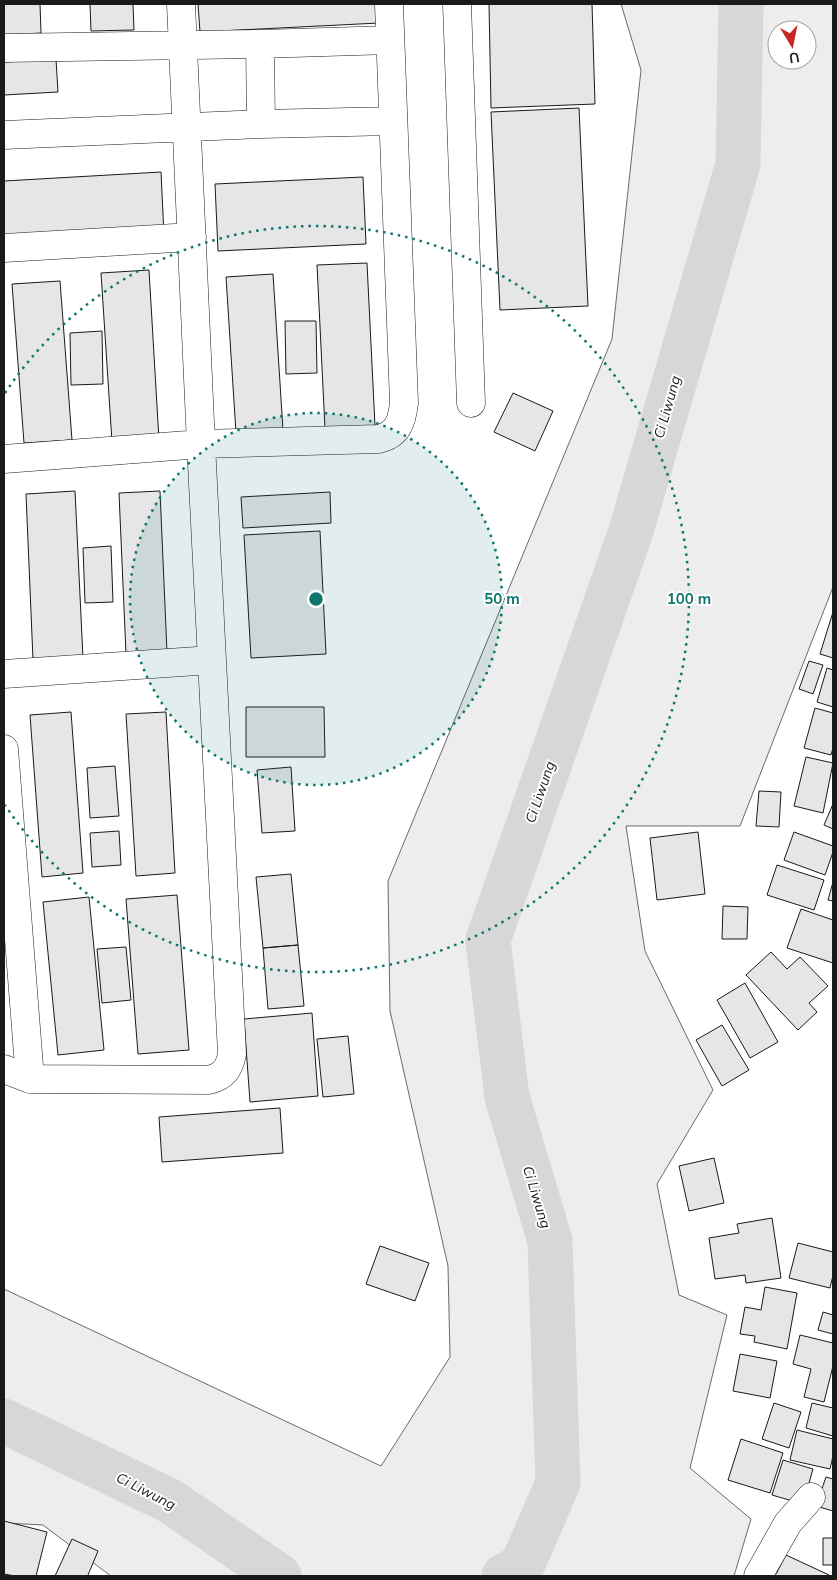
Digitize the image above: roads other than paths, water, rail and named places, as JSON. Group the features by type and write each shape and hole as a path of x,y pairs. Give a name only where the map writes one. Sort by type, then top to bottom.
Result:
{"street":[{"path":"4,1069 30,1079 209,1080 225,1072 230,1065 232,1043 201,444 181,4"},
{"path":"4,459 201,444 378,439 391,434 402,420 404,403 389,4"},
{"path":"457,4 472,403"},
{"path":"4,48 183,46 390,40"},
{"path":"260,44 261,124"},
{"path":"4,134 393,121"},
{"path":"4,248 192,237"},
{"path":"4,674 212,660"},
{"path":"4,749 30,1079"},
{"path":"758,1576 788,1523 811,1497"}],"waterway":[{"name":"Ci Liwung","path":"504,1576 522,1566 558,1483 550,1241 507,1097 488,940 631,531 738,164 741,4"},
{"name":"Ci Liwung","path":"4,1421 170,1501 279,1576"}]}
